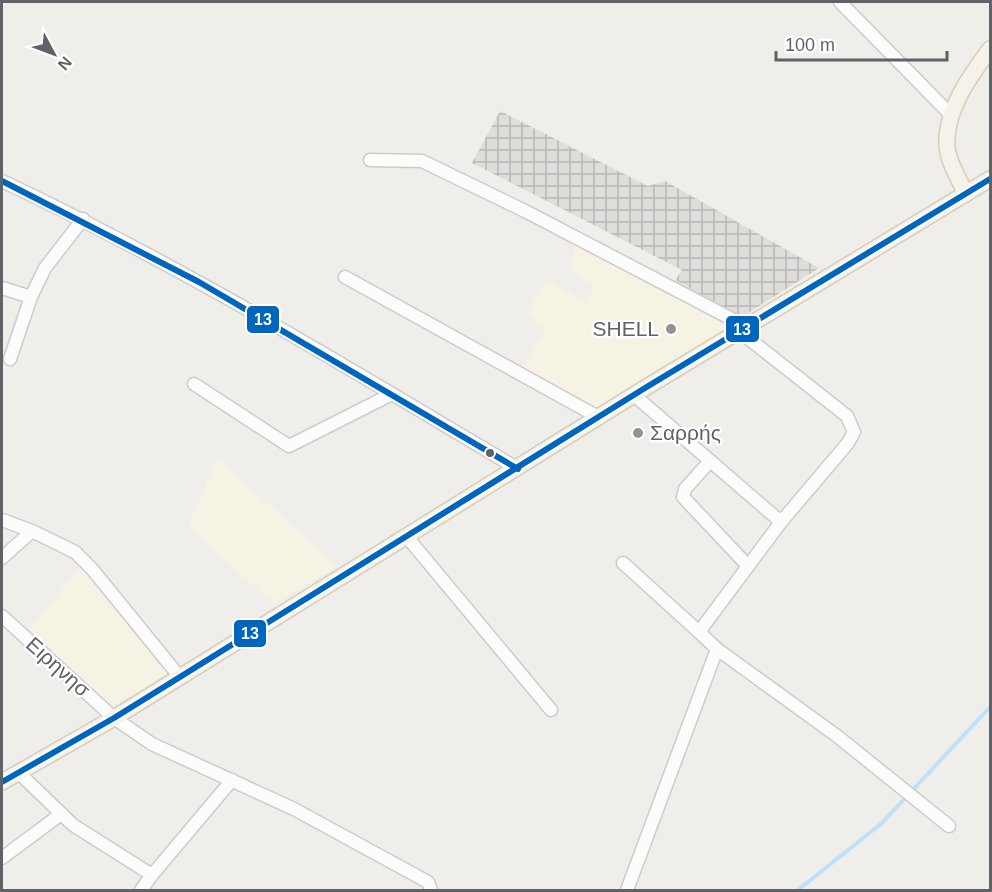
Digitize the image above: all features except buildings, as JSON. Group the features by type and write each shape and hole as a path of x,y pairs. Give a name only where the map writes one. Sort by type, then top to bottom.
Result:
{"main road":[{"path":"966,194 947,146 952,116 973,71 990,49"},
{"path":"2,782 114,718 634,395 990,179"}],"street":[{"path":"840,2 952,116"},
{"path":"370,160 422,161 527,212 743,329 847,416 854,432 848,443 781,522 699,632"},
{"path":"2,181 82,219 292,334 518,469"},
{"path":"10,359 31,297 45,268 82,219"},
{"path":"345,277 600,418"},
{"path":"2,288 31,297"},
{"path":"194,384 289,446 392,394"},
{"path":"634,395 781,522"},
{"path":"710,461 685,489 683,497 748,566"},
{"path":"2,520 32,531 75,552 92,569 179,676"},
{"path":"2,558 32,531"},
{"path":"407,537 551,710"},
{"path":"623,563 717,649 837,736 949,826"},
{"name":"Ειρηνησ","path":"2,616 114,718 152,744 294,809 430,886 443,891"},
{"path":"627,891 717,649"},
{"path":"18,772 84,833 152,875"},
{"path":"141,891 232,780"},
{"path":"2,858 61,814"}],"shaded area":[{"path":"500,111 648,186 665,181 819,268 742,317 675,280 682,270 472,163"},
{"path":"576,240 738,328 595,411 521,369 545,333 527,312 547,280 587,304 594,286 571,269"},
{"path":"217,458 337,566 274,604 188,527"},
{"path":"82,564 174,670 112,706 30,630"}],"waterway":[{"path":"798,890 882,823 990,707"}],"transit line":[{"name":"13","path":"2,782 114,718 645,388 990,179"},
{"name":"13","path":"2,181 199,282 518,469"}],"place":[{"name":"SHELL","path":"671,329"},
{"name":"Σαρρής","path":"638,433"}]}
